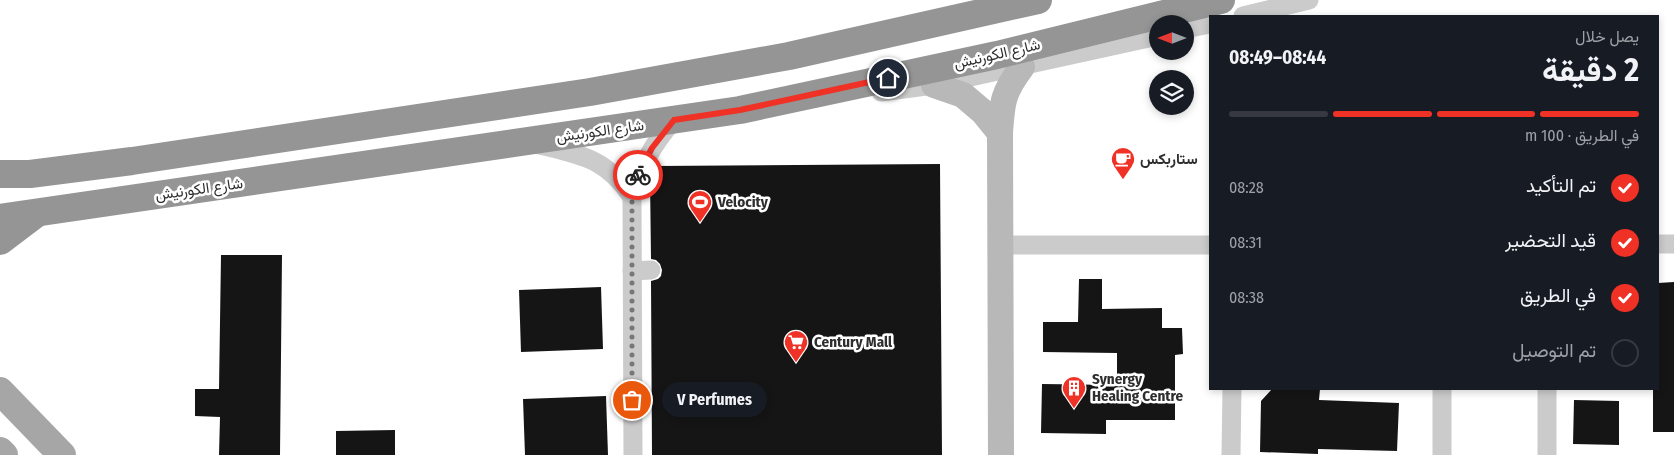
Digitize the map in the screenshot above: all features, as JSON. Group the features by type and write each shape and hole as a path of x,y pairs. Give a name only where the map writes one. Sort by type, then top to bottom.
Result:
{"highway":[{"path":"0,174 46,172 132,161 590,92 790,56 1038,0"},
{"name":"شارع الكورنيش","path":"0,218 740,110 998,55 1221,0"},
{"path":"0,241 38,212"}],"main road":[{"path":"0,391 62,455"},
{"path":"0,451 4,455"}],"street":[{"path":"1247,15 1309,0"},
{"path":"1194,27 1209,24"},
{"path":"740,110 934,85 1149,38"},
{"path":"1001,455 1000,133 1002,106 1008,85 1022,67"},
{"path":"934,85 963,95 983,112 1000,133"},
{"path":"633,455 641,271 632,197 636,180 652,148 674,120"},
{"path":"526,142 573,153 596,162 616,177 632,197"},
{"path":"1659,244 1674,244"},
{"path":"1000,245 1209,245"},
{"path":"1231,455 1232,390"},
{"path":"1442,390 1442,455"},
{"path":"1547,455 1548,390"}],"building":[{"name":"Century Mall","path":"940,164 942,455 652,455 651,281 661,276 662,270 656,260 651,259 650,178 656,166"},
{"path":"221,255 282,255 280,455 219,455 220,417 195,416 195,389 219,389"},
{"path":"1079,279 1102,279 1102,309 1162,308 1162,328 1182,328 1183,354 1175,355 1175,420 1106,420 1106,434 1041,433 1042,384 1117,385 1117,353 1043,352 1043,322 1078,322"},
{"path":"1674,282 1674,432 1653,432 1653,390 1659,390 1659,283"},
{"path":"601,287 603,349 521,352 519,290"},
{"path":"1271,390 1320,390 1319,400 1399,403 1397,451 1318,449 1318,454 1260,452 1261,401"},
{"path":"606,396 608,455 525,455 523,399"},
{"path":"1574,400 1619,401 1619,445 1573,444"},
{"path":"395,430 395,455 336,455 336,431"}],"way so far":[{"path":"632,400 632,197 638,175"}],"place":[{"name":"ستاربكس","path":"1123,180"},
{"name":"Velocity","path":"700,223"},
{"name":"Century Mall","path":"796,363"},
{"name":"V Perfumes","path":"632,400"},
{"name":"Synergy Healing Centre","path":"1074,409"}],"route":[{"path":"638,175 652,148 674,120 740,110 888,78"}]}
